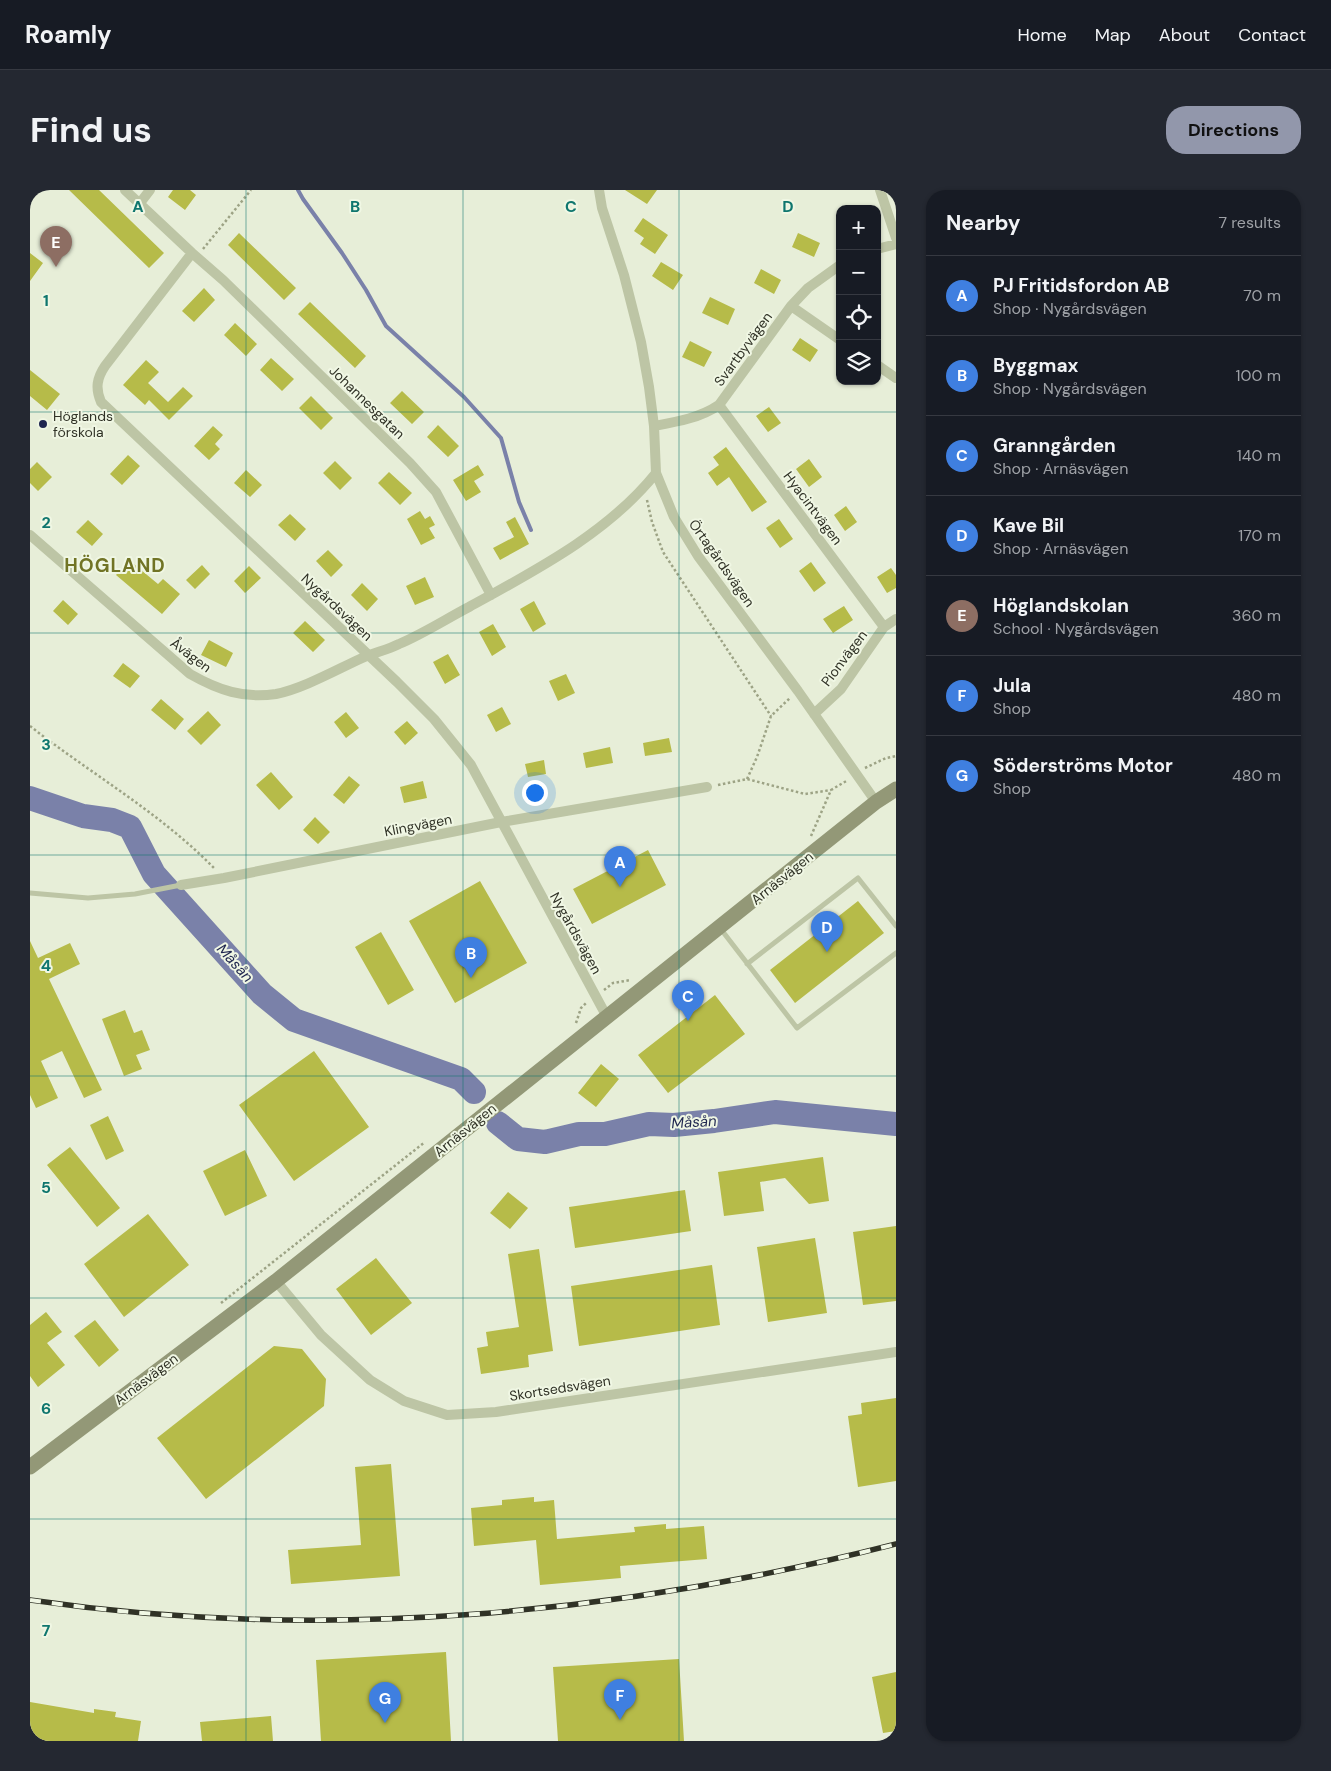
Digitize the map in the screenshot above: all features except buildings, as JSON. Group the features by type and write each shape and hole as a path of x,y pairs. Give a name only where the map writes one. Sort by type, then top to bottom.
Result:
{"street":[{"name":"Johannesgatan","path":"125,190 223,280 410,463 436,492 492,595"},
{"path":"140,203 150,190"},
{"name":"Örtagårdsvägen","path":"599,190 602,208 624,275 641,342 654,426 656,473 674,517 698,556 798,691 876,802"},
{"path":"880,190 896,238"},
{"path":"881,248 896,244"},
{"name":"Nygårdsvägen","path":"194,255 98,376 98,394 101,402 434,718 471,765 607,1017"},
{"name":"Svartbyvägen","path":"654,426 694,417 719,405 791,306 808,288 836,268"},
{"path":"791,306 836,337"},
{"path":"881,368 896,378"},
{"name":"Hyacintvägen","path":"719,405 884,628"},
{"path":"368,656 400,644 492,595 557,557 593,533 644,487 656,473"},
{"name":"Åvägen","path":"30,535 183,668 209,685 230,692 248,695 276,694 290,690 368,656"},
{"name":"Pionvägen","path":"814,714 841,688 884,628 896,619"},
{"name":"Klingvägen","path":"182,885 501,822 707,787"},
{"name":"Arnäsvägen","path":"30,1467 276,1281 896,788"},
{"name":"Skortsedsvägen","path":"276,1281 321,1335 370,1380 404,1401 447,1415 496,1412 896,1352"}],"lane":[{"path":"747,964 858,878 896,926"},
{"name":"Klingvägen","path":"30,893 88,898 135,894 182,885"},
{"path":"720,928 797,1028 896,953"}],"path":[{"path":"194,255 251,190"},
{"path":"644,487 652,522 662,552 771,716"},
{"path":"748,779 771,716 798,691"},
{"path":"30,726 133,799 202,856 224,878"},
{"path":"707,787 748,779 805,794 831,790 868,766 896,756"},
{"path":"808,844 831,790"},
{"path":"576,1024 580,1008 595,996 613,983 633,980"},
{"path":"217,1307 427,1141"}],"waterway":[{"path":"298,190 366,290 386,326 464,397 501,438 519,502 531,530"},
{"name":"Måsån","path":"30,798 83,816 112,820 130,827 154,874 262,994 294,1020 461,1079 474,1092"},
{"name":"Måsån","path":"498,1123 518,1139 545,1142 579,1134 605,1134 649,1124 674,1125 775,1112 896,1124"}],"railway":[{"path":"30,1600 138,1613 247,1619 356,1620 465,1615 574,1604 682,1589 790,1569 896,1544"}],"place":[{"name":"Höglandskolan","path":"56,267"},
{"name":"Höglands förskola","path":"43,424"},
{"name":"PJ Fritidsfordon AB","path":"620,887"},
{"name":"Kave Bil","path":"827,952"},
{"name":"Byggmax","path":"471,978"},
{"name":"Granngården","path":"688,1021"},
{"name":"Jula","path":"620,1720"},
{"name":"Söderströms Motor","path":"385,1723"}],"district":[{"name":"HÖGLAND","path":"115,565"}]}
